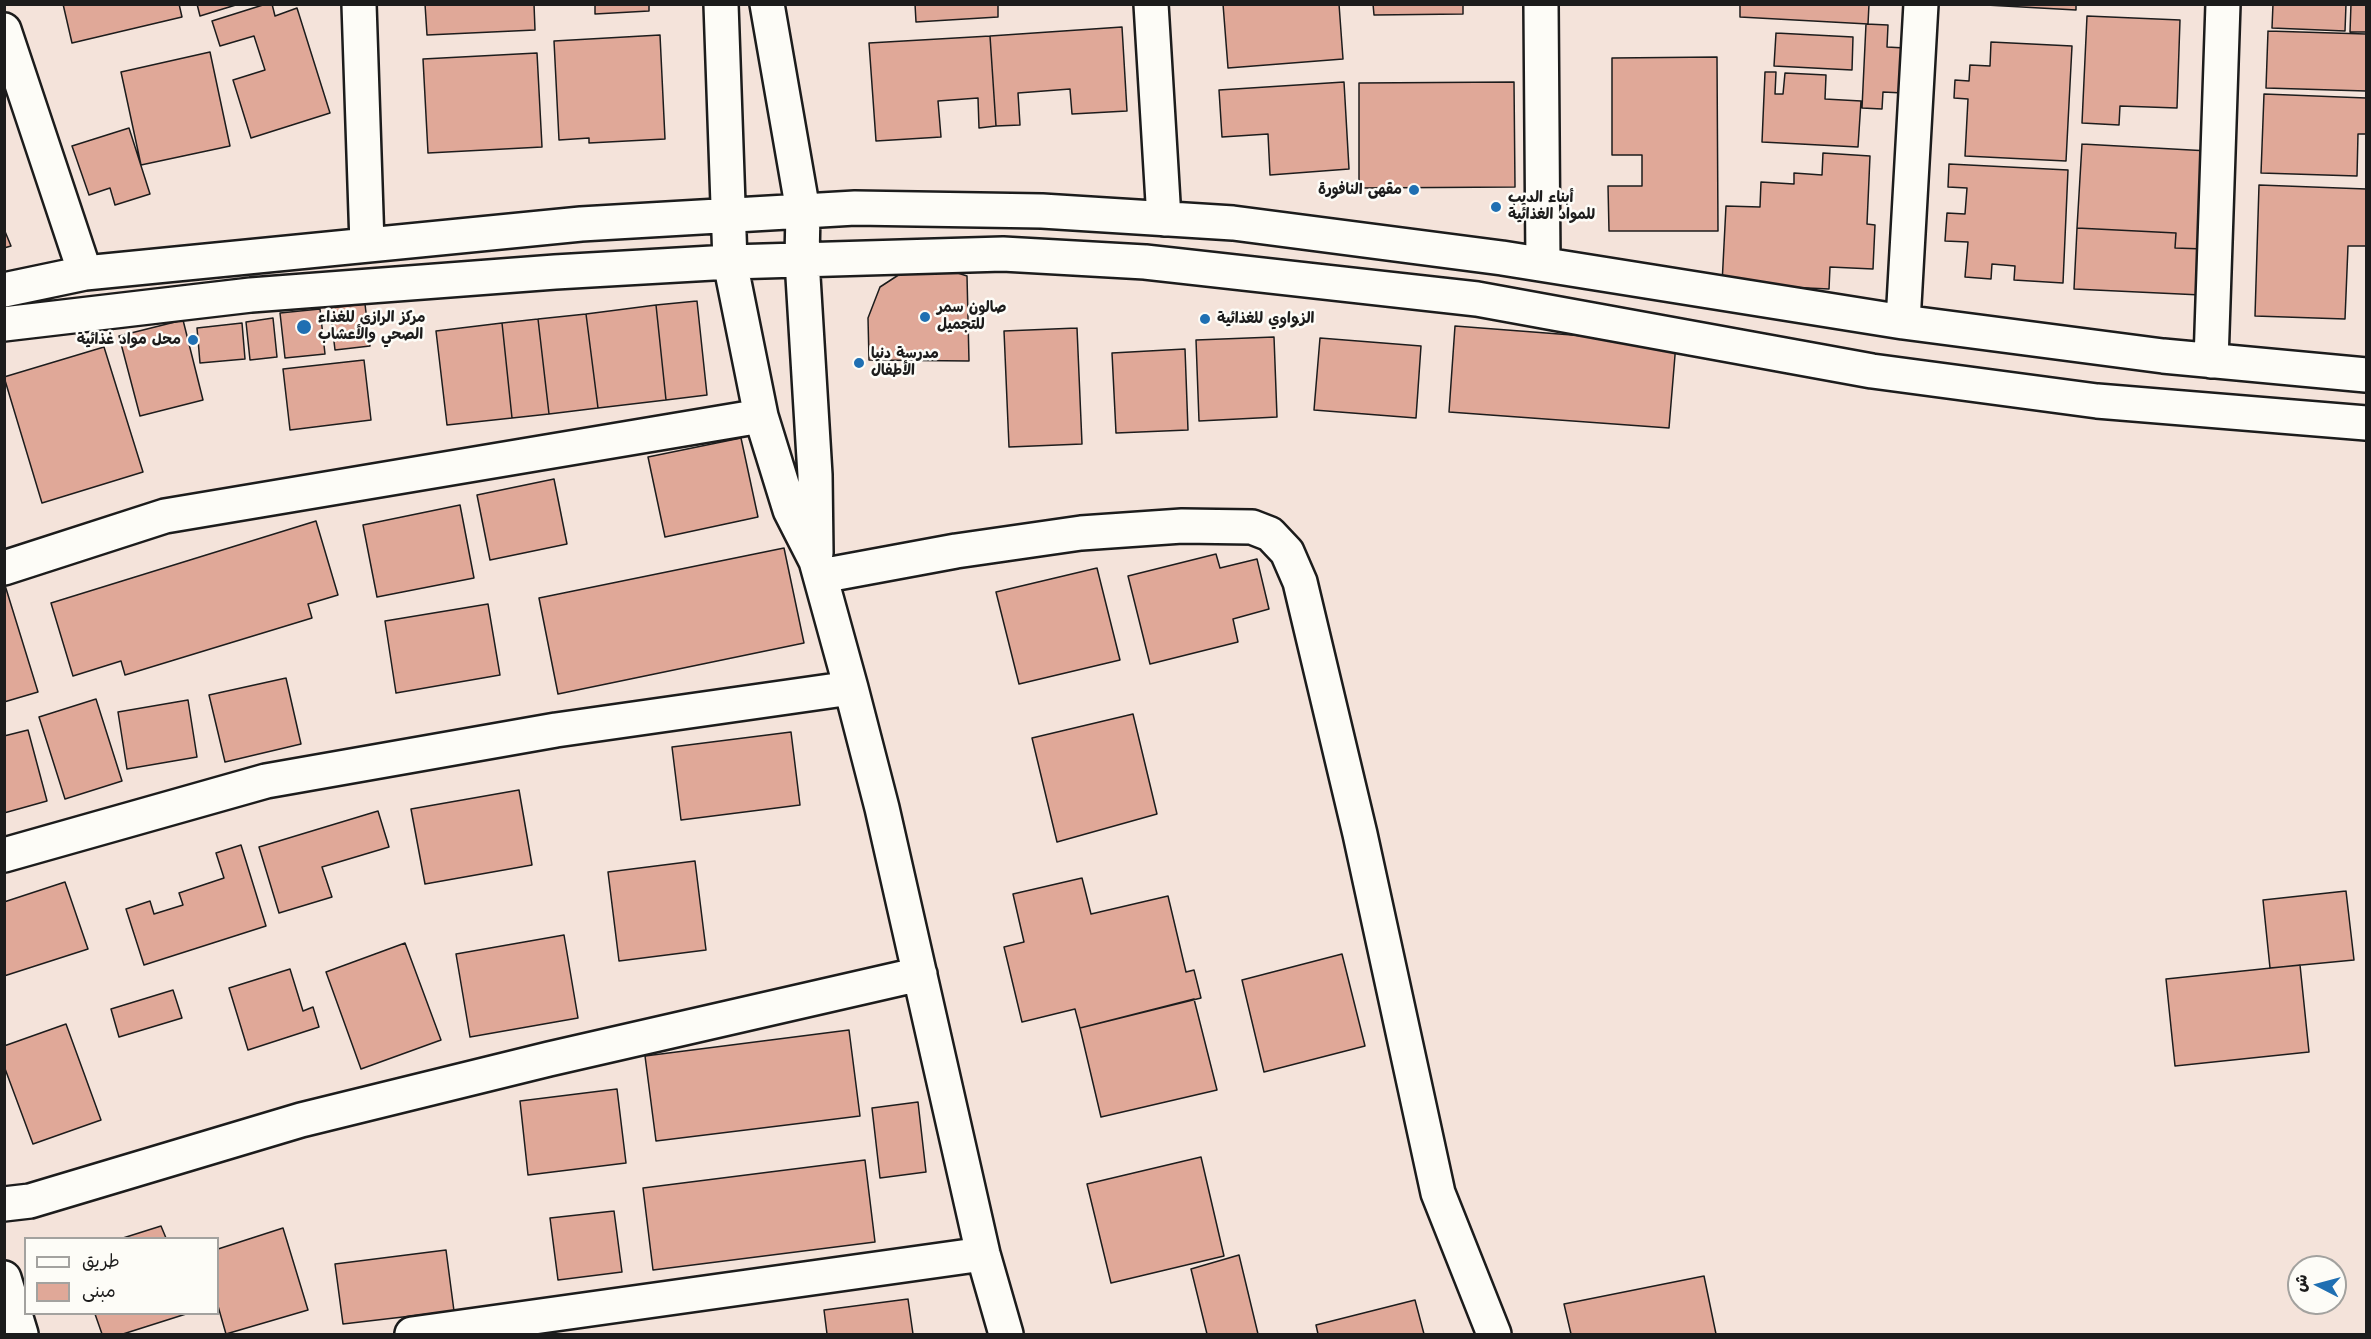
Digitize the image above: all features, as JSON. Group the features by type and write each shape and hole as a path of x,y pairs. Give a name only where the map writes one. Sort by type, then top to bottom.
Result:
{"street":[{"path":"359,4 367,244"},
{"path":"721,4 730,262 761,416 790,510 818,569 851,688 882,808 983,1254 1006,1335"},
{"path":"767,4 802,211 802,260 815,475 818,569"},
{"path":"1150,4 1164,219"},
{"path":"1541,4 1543,264"},
{"path":"1903,322 1921,4"},
{"path":"2211,361 2223,4"},
{"path":"4,30 85,273"},
{"path":"4,290 85,273 570,225 855,208 1042,211 1233,223 1543,264 1903,322 2211,361 2367,375"},
{"path":"4,324 251,295 555,272 730,262 1003,254 1146,262 1477,299 1872,371 2097,401 2367,423"},
{"path":"4,568 165,516 761,416"},
{"path":"818,569 1081,533 1182,526 1252,527 1270,534 1287,552 1300,582 1360,834 1438,1193 1494,1335"},
{"path":"4,855 266,781 556,730 851,688"},
{"path":"4,1203 30,1201 312,1118 920,974"},
{"path":"412,1335 983,1254"},
{"path":"4,1278 21,1335"}],"building":[{"path":"63,4 179,4 182,17 72,43"},
{"path":"197,4 239,4 200,16"},
{"path":"272,4 275,16 297,8 330,113 251,138 233,80 265,70 254,36 220,46 212,21"},
{"path":"425,4 534,4 535,30 427,35"},
{"path":"595,4 649,4 649,11 595,14"},
{"path":"915,4 998,4 998,17 916,22"},
{"path":"1223,4 1339,4 1343,59 1228,68"},
{"path":"1373,4 1463,4 1463,14 1374,15"},
{"path":"1740,4 1869,4 1868,24 1740,17"},
{"path":"1968,4 2076,4 2076,10"},
{"path":"2273,4 2346,4 2345,31 2272,28"},
{"path":"2351,4 2366,4 2366,32 2350,32"},
{"path":"2087,16 2180,20 2177,108 2120,106 2119,125 2082,123"},
{"path":"1866,24 1888,25 1887,47 1905,48 1903,93 1883,92 1882,109 1862,108"},
{"path":"1122,27 1127,111 1072,114 1070,89 1018,93 1020,125 996,126 990,36"},
{"path":"2268,31 2366,34 2366,91 2266,88"},
{"path":"1776,33 1853,37 1852,70 1774,66"},
{"path":"660,35 665,139 589,143 589,138 559,140 554,41"},
{"path":"990,36 996,126 979,128 978,98 938,101 941,137 876,141 869,43"},
{"path":"1991,42 2072,46 2066,161 1965,156 1968,99 1954,98 1955,80 1969,81 1970,65 1990,66"},
{"path":"210,52 230,146 141,165 121,72"},
{"path":"537,53 542,147 428,153 423,59"},
{"path":"1717,57 1718,231 1609,231 1608,186 1642,186 1642,155 1612,155 1612,58"},
{"path":"1765,72 1776,72 1775,94 1783,94 1785,73 1826,75 1825,99 1861,101 1858,147 1762,142"},
{"path":"1344,82 1349,169 1270,175 1268,134 1222,137 1219,90"},
{"path":"1514,82 1515,187 1359,188 1359,83"},
{"path":"2264,94 2366,98 2366,134 2358,134 2357,176 2261,173"},
{"path":"129,128 150,194 115,205 110,188 89,195 72,146"},
{"path":"2082,144 2209,151 2204,249 2175,248 2176,233 2077,228"},
{"path":"1823,153 1870,156 1867,224 1875,225 1873,269 1830,267 1829,289 1722,284 1726,206 1760,207 1761,182 1794,184 1794,173 1822,175"},
{"path":"1949,164 2068,170 2063,283 2014,280 2015,266 1992,264 1991,279 1965,277 1968,242 1945,241 1947,213 1965,214 1967,188 1948,187"},
{"path":"2259,185 2366,189 2366,246 2348,246 2345,319 2255,316"},
{"path":"2077,228 2176,233 2175,248 2204,249 2201,295 2074,289"},
{"path":"4,229 11,246 4,248"},
{"path":"936,266 967,276 969,361 869,360 868,318 880,287 900,274"},
{"path":"697,301 707,395 666,400 656,305"},
{"path":"365,304 370,346 335,350 330,308"},
{"path":"656,305 666,400 598,408 586,314"},
{"path":"320,309 325,354 285,358 280,313"},
{"path":"586,314 598,408 549,414 538,319"},
{"path":"273,318 277,357 250,360 246,322"},
{"path":"538,319 549,414 512,418 502,323"},
{"path":"183,320 203,400 140,416 119,336"},
{"path":"242,323 245,359 200,363 197,328"},
{"path":"502,323 512,418 447,425 436,331"},
{"path":"1455,326 1676,343 1669,428 1449,412"},
{"path":"1077,328 1082,444 1009,447 1004,331"},
{"path":"1274,337 1277,417 1199,421 1196,340"},
{"path":"1320,338 1421,346 1416,418 1314,410"},
{"path":"104,347 143,472 42,503 4,377"},
{"path":"1185,349 1188,430 1116,433 1112,353"},
{"path":"364,360 371,420 290,430 283,369"},
{"path":"741,438 758,517 665,537 648,457"},
{"path":"554,479 567,544 490,560 477,495"},
{"path":"460,505 474,578 377,597 363,525"},
{"path":"316,521 338,595 308,604 312,618 125,675 121,661 73,676 51,603"},
{"path":"784,548 804,643 558,694 539,598"},
{"path":"1216,554 1220,568 1257,559 1269,609 1233,619 1238,642 1150,664 1128,576"},
{"path":"1097,568 1120,660 1019,684 996,592"},
{"path":"4,582 38,692 4,702"},
{"path":"488,604 500,675 396,693 385,621"},
{"path":"286,678 301,744 225,762 209,695"},
{"path":"96,699 122,781 65,799 39,717"},
{"path":"188,700 197,757 127,769 118,712"},
{"path":"1133,714 1157,814 1057,842 1032,738"},
{"path":"28,730 47,801 4,813 4,736"},
{"path":"791,732 800,805 681,820 672,747"},
{"path":"519,790 532,865 425,884 411,809"},
{"path":"378,811 389,847 322,867 332,897 279,913 259,847"},
{"path":"241,845 266,926 144,965 126,909 150,901 154,914 183,905 179,893 224,878 216,853"},
{"path":"695,861 706,950 619,961 608,872"},
{"path":"1082,878 1091,914 1168,896 1186,972 1194,970 1201,998 1080,1028 1075,1009 1022,1022 1004,947 1024,942 1013,894"},
{"path":"65,882 88,949 4,976 4,902"},
{"path":"2346,891 2354,960 2270,968 2263,900"},
{"path":"564,935 578,1018 470,1037 456,954"},
{"path":"405,943 441,1040 361,1069 326,972"},
{"path":"1342,954 1365,1046 1264,1072 1242,980"},
{"path":"2300,965 2309,1052 2175,1066 2166,979"},
{"path":"290,969 303,1011 313,1007 319,1027 248,1050 229,988"},
{"path":"173,990 182,1018 119,1037 111,1009"},
{"path":"1194,999 1217,1090 1101,1117 1080,1028"},
{"path":"66,1024 101,1120 33,1144 4,1066 4,1046"},
{"path":"849,1030 860,1116 656,1141 645,1056"},
{"path":"617,1089 626,1163 528,1175 520,1101"},
{"path":"918,1102 926,1172 880,1178 872,1108"},
{"path":"1201,1157 1224,1256 1111,1283 1087,1184"},
{"path":"865,1160 875,1242 653,1270 643,1188"},
{"path":"614,1211 622,1272 558,1280 550,1218"},
{"path":"161,1226 166,1237 126,1237"},
{"path":"283,1228 308,1310 226,1334 219,1310 219,1249"},
{"path":"446,1250 454,1311 343,1324 335,1264"},
{"path":"1239,1255 1258,1334 1207,1334 1191,1269"},
{"path":"1704,1276 1716,1334 1571,1334 1564,1304"},
{"path":"908,1299 913,1334 827,1334 824,1310"},
{"path":"1415,1300 1424,1334 1318,1334 1316,1325"},
{"path":"95,1315 183,1315 123,1334 102,1334"}],"place":[{"name":"مقهى النافورة","path":"1414,190"},
{"name":"أبناء الديب للمواد الغذائية","path":"1496,207"},
{"name":"صالون سمر للتجميل","path":"925,317"},
{"name":"الزواوي للغذائية","path":"1205,319"},
{"name":"مركز الرازي للغذاء الصحي والأعشاب","path":"304,327"},
{"name":"محل مواد غذائية","path":"193,340"},
{"name":"مدرسة دنيا الأطفال","path":"859,363"}]}
